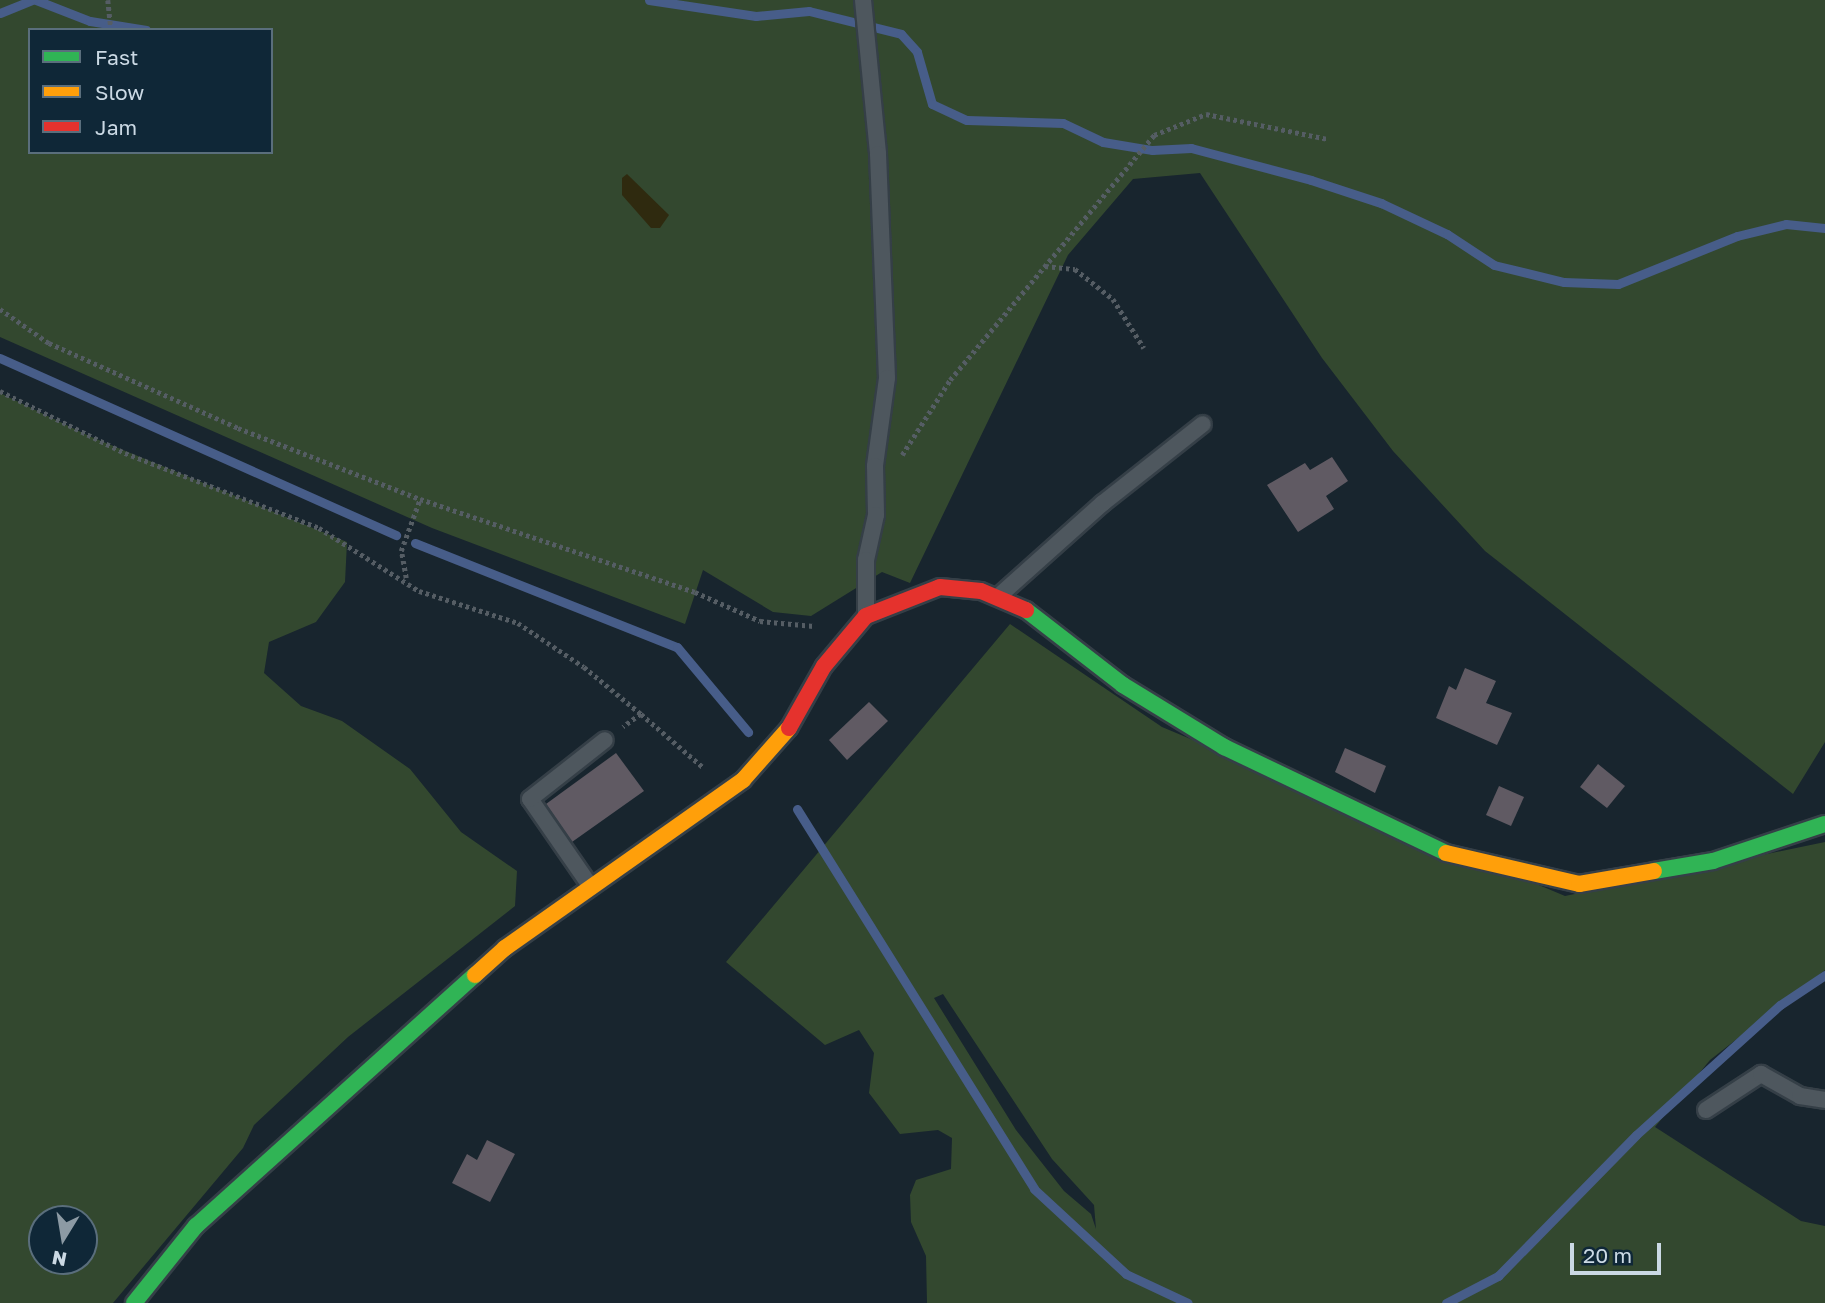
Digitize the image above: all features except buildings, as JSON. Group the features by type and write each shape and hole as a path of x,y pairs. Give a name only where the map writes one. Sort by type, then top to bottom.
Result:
{"street":[{"path":"134,1303 196,1226 505,948 729,790 780,743 824,666 866,616 940,587 999,597 1020,605 1123,685 1224,747 1326,792 1439,851 1579,884 1713,861 1825,824"}],"lane":[{"path":"863,0 878,153 887,378 875,466 876,515 866,560 866,616"},
{"path":"999,597 1103,503 1203,424"},
{"path":"592,889 530,799 606,740"},
{"path":"1706,1110 1761,1074 1800,1096 1825,1100"}],"path":[{"path":"108,0 111,28"},
{"path":"899,459 950,380 1151,139 1206,114 1328,139"},
{"path":"1044,266 1075,269 1113,299 1144,348"},
{"path":"0,309 73,354 238,428 420,499 695,593 760,621 818,626"},
{"path":"0,391 125,453 319,528 406,578 419,591 518,623 584,667 729,790"},
{"path":"406,578 401,551 420,499"},
{"path":"606,740 641,714"}],"green space":[{"path":"0,0 1825,0 1825,742 1793,794 1485,551 1393,451 1322,358 1200,173 1133,179 1068,255 910,583 882,572 811,616 773,612 703,570 685,624 432,528 0,337"},
{"path":"0,393 89,436 347,542 345,582 316,622 269,642 264,673 301,706 342,721 410,769 461,832 517,871 515,906 348,1037 254,1125 243,1148 113,1303 0,1303"},
{"path":"1010,624 1162,727 1565,896 1825,842 1825,970 1710,1060 1655,1127 1801,1221 1825,1226 1825,1303 927,1303 926,1256 911,1222 910,1195 916,1180 951,1169 952,1138 938,1130 900,1134 869,1093 874,1053 859,1030 825,1045 726,962","holes":["943,994 1052,1159 1094,1205 1096,1229 1091,1214 1064,1191 1016,1130 934,998"]}],"sand":[{"path":"627,174 669,215 660,228 651,228 622,195 622,178"}],"waterway":[{"path":"0,13 32,0"},
{"path":"36,0 90,21 134,28"},
{"path":"649,0 756,16 809,11 901,34 917,52 932,104 967,120 1063,123 1103,142 1152,150 1191,148 1311,180 1381,203 1447,234 1494,265 1564,282 1618,284 1737,236 1786,224 1825,228"},
{"path":"0,358 396,535"},
{"path":"415,543 677,647 748,732"},
{"path":"797,809 1034,1189 1126,1274 1188,1303"},
{"path":"1446,1303 1498,1276 1636,1135 1780,1005 1825,975"}],"traffic: fast":[{"path":"1026,610 1123,685 1224,747 1446,853"},
{"path":"1654,871 1713,861 1825,824"},
{"path":"134,1303 196,1226 475,975"}],"traffic: slow":[{"path":"475,975 505,948 743,780 789,728"},
{"path":"1446,853 1579,884 1654,871"}],"traffic: jam":[{"path":"789,728 824,666 866,616 940,587 981,591 1026,610"}]}
